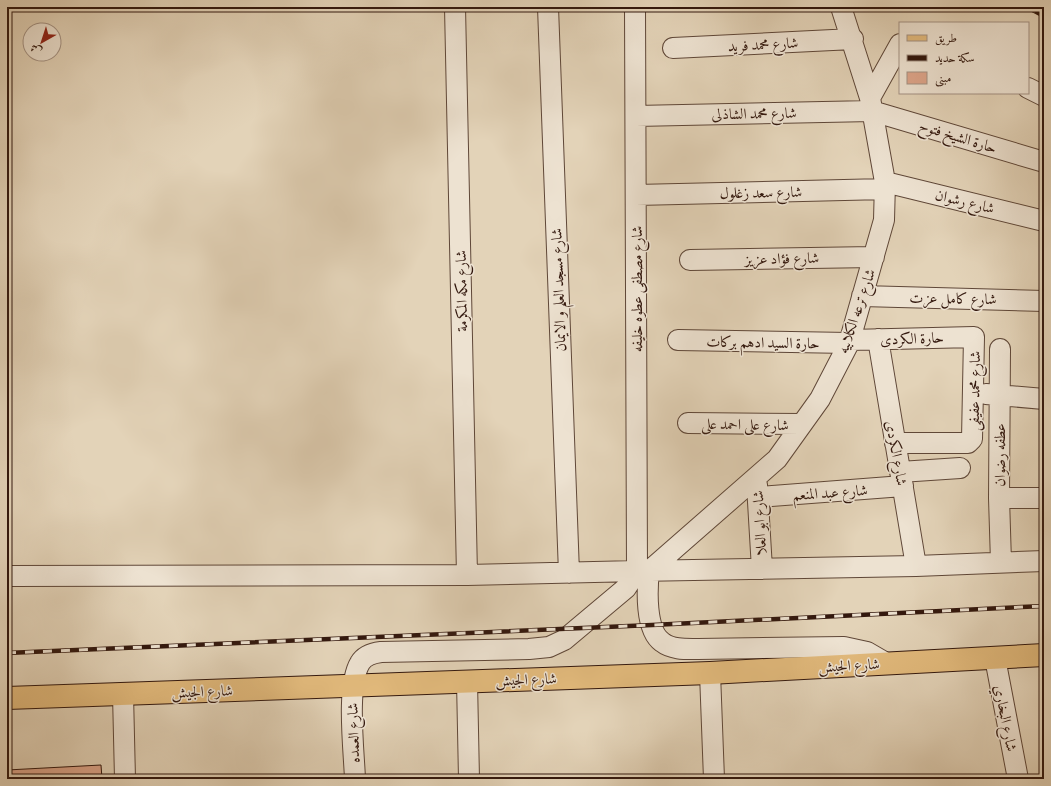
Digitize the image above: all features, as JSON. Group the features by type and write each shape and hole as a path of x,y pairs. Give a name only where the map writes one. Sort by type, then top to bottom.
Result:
{"main road":[{"name":"شارع الجيش","path":"7,698 710,673 1044,655"}],"street":[{"name":"شارع مكه المكرمة","path":"455,7 467,575"},
{"name":"شارع مسجد العلم و الايمان","path":"548,7 569,572"},
{"name":"شارع مصطفى عطوه خليفه","path":"636,7 636,195 643,571 654,633 662,643 676,648 844,647 866,652 886,663"},
{"name":"شارع ترعه الكلابيه","path":"643,571 777,459 820,399 849,341 884,220 885,186 871,104 841,7"},
{"name":"شارع محمد فريد","path":"674,48 852,39"},
{"path":"871,104 899,46"},
{"path":"1029,88 1044,96"},
{"name":"شارع محمد الشاذلى","path":"636,116 871,104"},
{"name":"حارة الشيخ فتوح","path":"871,104 1044,162"},
{"name":"شارع سعد زغلول","path":"636,195 885,186"},
{"name":"شارع رشوان","path":"885,186 1044,221"},
{"name":"شارع فؤاد عزيز","path":"690,260 874,257"},
{"name":"شارع كامل عزت","path":"862,296 1044,301"},
{"name":"حارة الكردى","path":"849,341 974,337"},
{"name":"شارع محمد عفيفى","path":"896,443 971,442 974,393 974,337"},
{"name":"حارة السيد ادهم بركات","path":"678,340 849,341"},
{"name":"شارع الكردى","path":"878,340 916,566"},
{"name":"عطفه رضوان","path":"1000,349 999,498 1001,562"},
{"path":"974,393 1044,399"},
{"name":"شارع على احمد على","path":"688,423 802,424"},
{"name":"شارع عبد المنعم","path":"758,497 902,479 960,468"},
{"name":"شارع ابو العلا","path":"757,477 762,569"},
{"path":"999,498 1044,498"},
{"path":"7,576 467,575 916,566 1044,561"},
{"name":"شارع العمده","path":"355,779 352,706 353,686 359,664 362,660 372,654 381,652 529,649 549,647 564,640 626,588 643,571"},
{"name":"شارع البخاري","path":"995,658 1018,779"},
{"path":"710,673 714,779"},
{"path":"467,682 469,779"},
{"path":"123,694 125,779"}],"building":[{"path":"101,765 102,779 7,779 7,770"}],"railway":[{"path":"1027,7 1044,16"},
{"path":"7,653 652,625 1044,606"}]}
